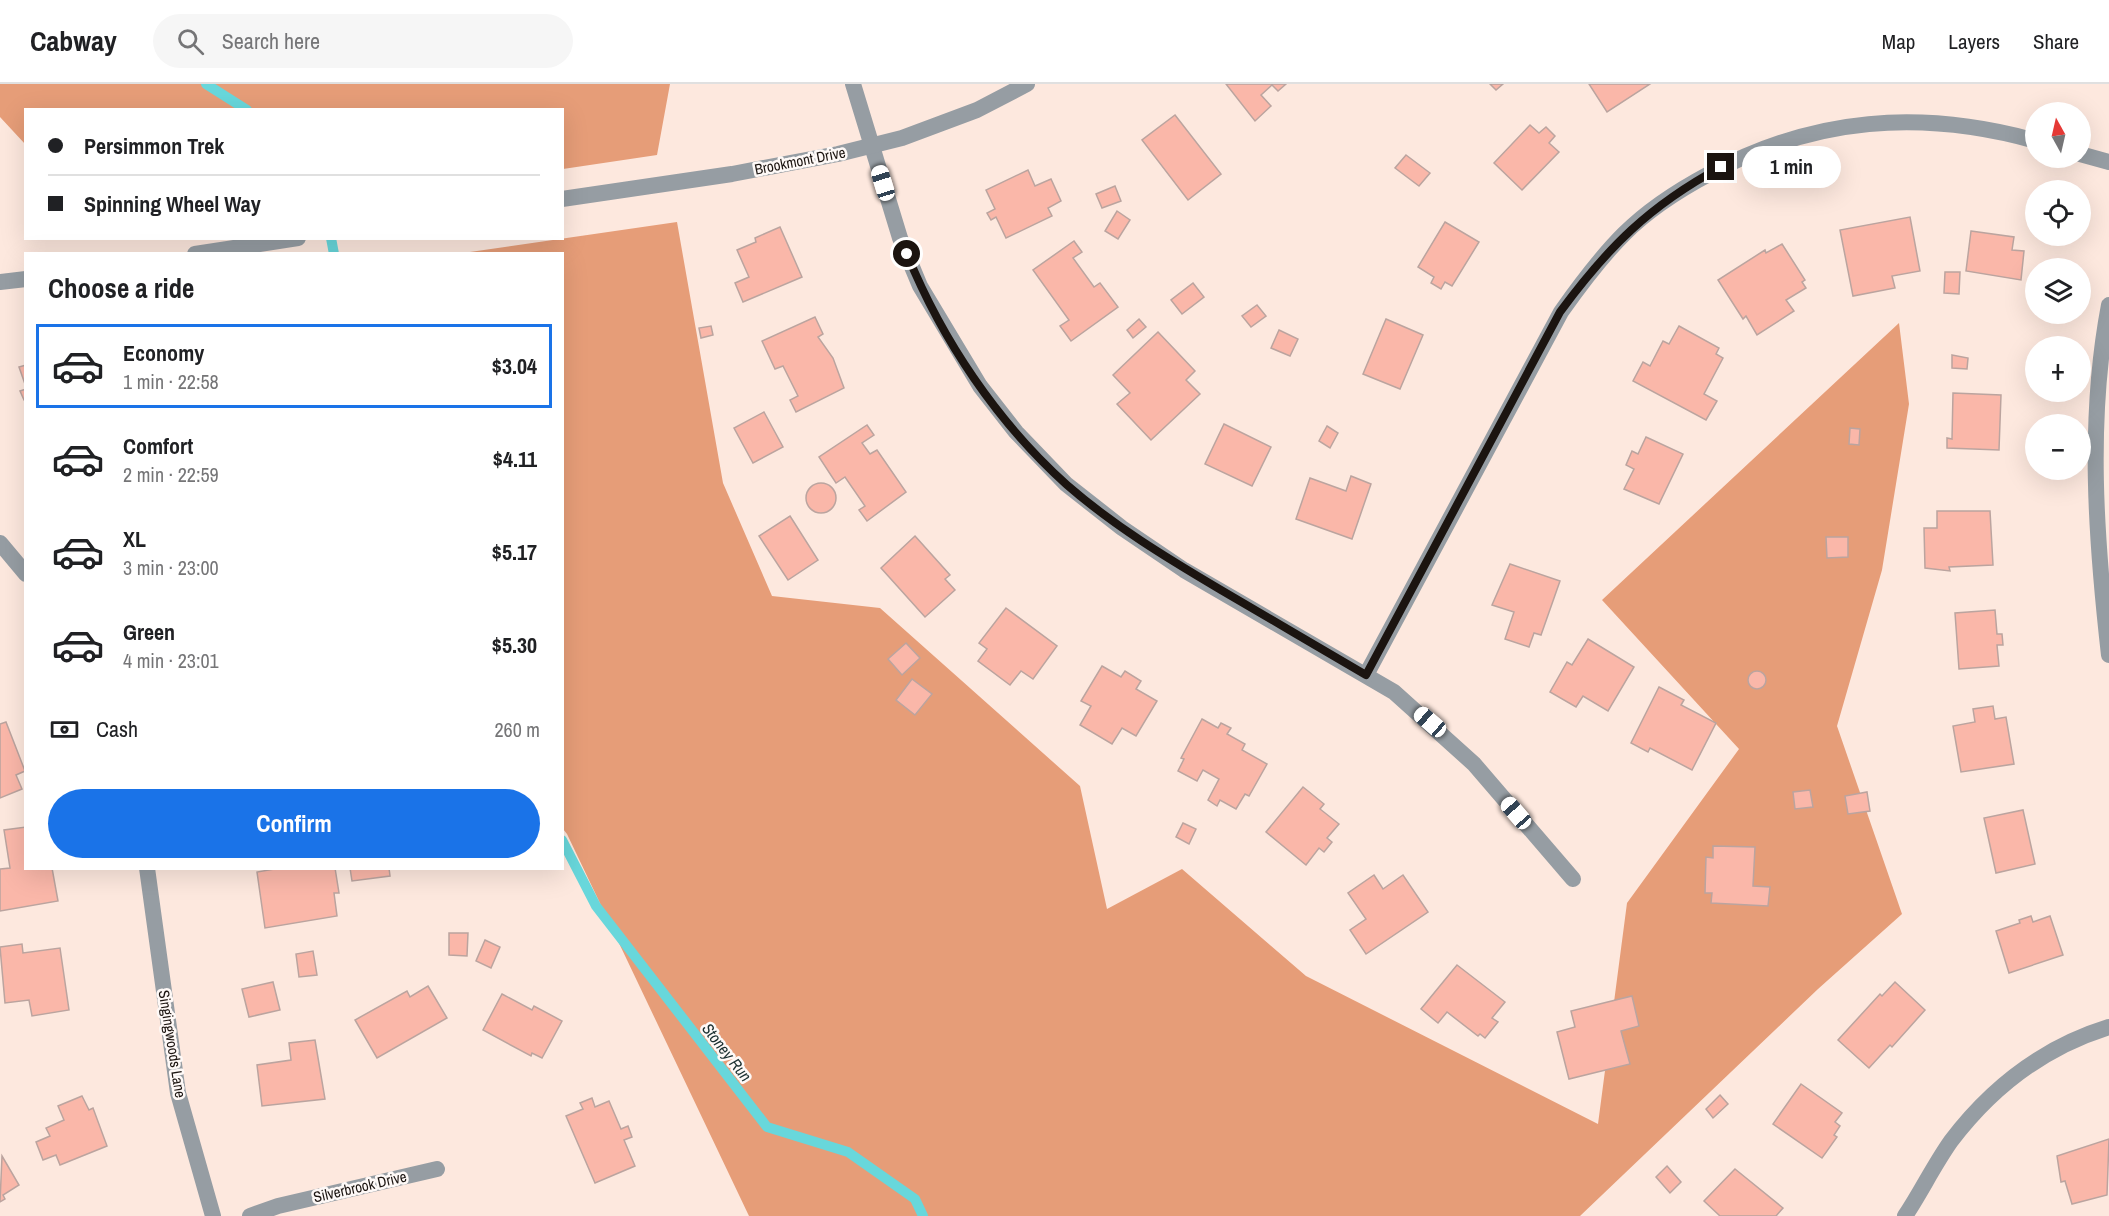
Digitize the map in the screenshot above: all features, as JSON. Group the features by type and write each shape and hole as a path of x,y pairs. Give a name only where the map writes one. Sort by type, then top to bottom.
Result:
{"street":[{"path":"853,84 900,238 920,286 980,386 1016,432 1066,484 1122,528 1184,570 1394,692 1474,764 1573,879"},
{"name":"Brookmont Drive","path":"564,199 732,174 872,146 902,138 977,110 1027,84"},
{"path":"1366,675 1560,312 1590,272 1624,234 1641,219 1686,186 1739,158 1791,137 1847,125 1905,121 1963,124 2025,138"},
{"path":"2091,157 2109,162"},
{"path":"208,252 285,240"},
{"path":"0,282 24,279"},
{"path":"2109,304 2098,391 2096,501 2109,655"},
{"path":"0,543 24,572"},
{"name":"Singingwoods Lane","path":"147,870 177,1093 213,1216"},
{"path":"1905,1216 1950,1143 2000,1087 2045,1054 2083,1035 2109,1027"},
{"name":"Silverbrook Drive","path":"250,1216 278,1206 437,1169"}],"shaded area":[{"path":"0,84 670,84 657,155 564,169 564,108 24,108 24,143 0,117"},
{"path":"677,222 723,483 772,596 880,608 1080,786 1107,909 1182,869 1306,976 1598,1124 1627,903 1739,749 1602,600 1899,323 1909,404 1882,570 1837,726 1902,914 1818,989 1580,1216 749,1216 564,830 564,252 470,252"}],"building":[{"path":"1226,84 1286,84 1278,91 1272,85 1261,95 1271,106 1255,121"},
{"path":"1490,84 1503,84 1496,90"},
{"path":"1589,84 1650,84 1607,112"},
{"path":"1175,115 1221,174 1188,200 1142,140"},
{"path":"1530,125 1539,133 1546,127 1555,136 1549,143 1559,152 1522,190 1494,163"},
{"path":"1406,155 1430,173 1419,186 1395,168"},
{"path":"1028,170 1035,186 1051,179 1061,201 1048,208 1052,216 1006,238 996,217 991,220 987,213 995,209 986,190"},
{"path":"1115,186 1121,201 1102,208 1096,194"},
{"path":"1117,211 1130,220 1118,239 1105,231"},
{"path":"1910,217 1920,271 1892,276 1895,288 1853,296 1840,230"},
{"path":"1445,222 1479,242 1452,286 1445,282 1441,289 1431,283 1434,277 1418,267"},
{"path":"780,227 802,277 743,302 735,283 749,277 737,250 756,242 755,238"},
{"path":"1971,231 2014,237 2012,250 2024,251 2021,280 1966,271"},
{"path":"1074,241 1082,252 1073,258 1094,287 1100,283 1118,307 1071,341 1060,326 1069,320 1033,270"},
{"path":"1782,244 1805,280 1802,282 1806,288 1786,300 1794,311 1757,335 1746,316 1743,319 1718,280 1765,250 1766,253"},
{"path":"1945,272 1960,272 1959,294 1944,293"},
{"path":"1193,283 1204,297 1182,314 1171,300"},
{"path":"1257,305 1266,316 1251,327 1242,316"},
{"path":"815,317 823,334 818,337 833,358 844,388 796,412 790,400 798,396 783,366 775,369 762,341"},
{"path":"1139,319 1146,327 1133,338 1127,330"},
{"path":"1386,319 1423,335 1400,389 1363,374"},
{"path":"711,326 713,335 701,338 699,328"},
{"path":"1679,326 1719,348 1716,354 1723,358 1704,394 1717,401 1706,420 1633,381 1643,362 1650,366 1663,341 1669,344"},
{"path":"1279,330 1298,339 1290,356 1271,348"},
{"path":"1158,332 1195,371 1186,380 1200,394 1151,440 1117,404 1130,393 1113,375"},
{"path":"1952,355 1968,358 1967,369 1952,368"},
{"path":"24,366 24,381 19,367"},
{"path":"1953,393 2001,395 1999,450 1947,448 1947,438 1952,439"},
{"path":"764,412 783,447 753,463 734,428"},
{"path":"1224,424 1271,447 1252,486 1205,464"},
{"path":"867,425 874,435 862,443 870,454 877,450 906,492 867,521 859,510 865,506 845,477 836,483 819,457"},
{"path":"1327,426 1338,433 1330,448 1319,441"},
{"path":"1850,428 1860,429 1859,445 1849,444"},
{"path":"1646,437 1683,454 1659,504 1624,489 1634,469 1626,465 1632,451 1638,454"},
{"path":"1351,476 1371,484 1352,539 1296,519 1310,478 1346,491"},
{"path":"821,483 827,484 835,492 835,504 827,512 821,513 815,512 807,504 806,498 807,492 815,484"},
{"path":"1937,511 1990,511 1993,565 1949,567 1950,571 1925,568 1924,528 1937,528"},
{"path":"790,516 818,560 788,580 759,536"},
{"path":"915,536 950,575 945,579 955,590 925,617 881,568"},
{"path":"1826,537 1848,537 1848,557 1827,558"},
{"path":"1510,564 1560,581 1541,635 1534,633 1529,647 1505,639 1514,612 1492,605"},
{"path":"1006,608 1057,646 1033,679 1021,671 1010,685 978,661 987,649 979,643"},
{"path":"1995,610 1997,634 2002,634 2003,645 1997,645 1999,666 1959,669 1955,613"},
{"path":"1588,639 1634,667 1608,711 1583,696 1576,707 1550,692 1567,662 1572,665"},
{"path":"906,643 920,658 902,675 888,659"},
{"path":"1102,666 1121,677 1125,671 1141,681 1136,689 1157,701 1136,736 1122,728 1112,744 1080,725 1091,706 1081,701"},
{"path":"1757,671 1763,674 1766,680 1763,686 1757,689 1751,686 1748,680 1751,674"},
{"path":"912,679 932,694 915,715 896,700"},
{"path":"1659,687 1684,700 1681,705 1716,723 1692,770 1650,748 1648,752 1631,743"},
{"path":"1993,706 1995,719 2006,717 2014,764 1961,772 1953,726 1975,722 1973,709"},
{"path":"1202,719 1218,728 1221,723 1231,728 1227,734 1245,744 1242,750 1267,764 1249,796 1245,794 1236,809 1220,800 1217,806 1208,800 1219,779 1203,770 1197,781 1178,771 1184,759 1181,758"},
{"path":"6,722 24,771 16,775 22,789 0,798 0,724"},
{"path":"1303,787 1324,804 1320,809 1339,824 1327,838 1332,842 1324,852 1319,848 1306,865 1266,832"},
{"path":"1810,790 1813,807 1795,809 1793,792"},
{"path":"1867,792 1870,811 1848,814 1845,796"},
{"path":"2023,810 2035,864 1996,873 1984,818"},
{"path":"1183,823 1196,829 1189,844 1176,837"},
{"path":"24,827 24,870 52,870 58,901 0,911 0,869 10,868 4,830"},
{"path":"1713,846 1755,847 1753,886 1770,887 1768,906 1711,903 1712,893 1705,893 1706,857 1713,858"},
{"path":"335,870 339,893 334,893 337,916 265,928 257,872"},
{"path":"350,870 389,870 390,876 352,881"},
{"path":"1374,875 1383,889 1403,875 1428,912 1366,954 1350,930 1366,919 1348,893"},
{"path":"2031,916 2033,922 2050,916 2063,955 2009,973 1996,931 2020,923 2019,920"},
{"path":"449,933 468,933 467,956 449,955"},
{"path":"485,940 500,947 491,968 476,961"},
{"path":"22,944 23,953 60,948 69,1010 32,1016 29,1000 5,1003 0,947"},
{"path":"313,951 317,975 299,977 296,954"},
{"path":"1457,965 1505,1002 1492,1018 1498,1022 1485,1038 1480,1034 1478,1036 1447,1012 1438,1023 1421,1009"},
{"path":"273,982 280,1010 249,1017 242,989"},
{"path":"1895,982 1925,1010 1892,1047 1890,1045 1869,1068 1838,1040 1880,994 1882,996"},
{"path":"428,986 447,1018 377,1058 355,1020 407,991 410,997"},
{"path":"502,994 532,1010 534,1006 562,1021 542,1058 532,1053 531,1056 483,1030"},
{"path":"1632,996 1639,1026 1621,1031 1630,1064 1569,1079 1557,1032 1575,1027 1571,1011"},
{"path":"315,1040 325,1099 262,1106 257,1065 291,1060 289,1043"},
{"path":"1801,1084 1842,1113 1835,1122 1840,1126 1834,1135 1837,1137 1822,1158 1773,1124"},
{"path":"1720,1095 1728,1104 1713,1118 1706,1109"},
{"path":"82,1096 89,1110 93,1108 107,1146 60,1165 56,1155 43,1160 36,1142 50,1136 46,1128 64,1120 58,1106"},
{"path":"592,1098 595,1107 609,1101 621,1129 628,1126 632,1137 624,1140 635,1166 595,1183 566,1116 583,1109 580,1103"},
{"path":"2109,1139 2107,1195 2072,1204 2065,1181 2061,1182 2057,1156"},
{"path":"2,1156 19,1185 3,1195 5,1199 0,1202"},
{"path":"1667,1166 1681,1182 1670,1193 1656,1177"},
{"path":"1735,1169 1783,1208 1776,1216 1720,1216 1704,1201"}],"waterway":[{"name":"Stoney Run","path":"206,84 244,108"},
{"name":"Stoney Run","path":"331,240 334,252"},
{"name":"Stoney Run","path":"564,844 596,906 767,1127 848,1152 915,1199 923,1216"}],"route":[{"path":"907,254 920,286 938,320 980,386 1016,432 1066,484 1122,528 1184,570 1212,584 1366,675 1560,312 1590,272 1624,234 1686,186 1721,167"}]}
